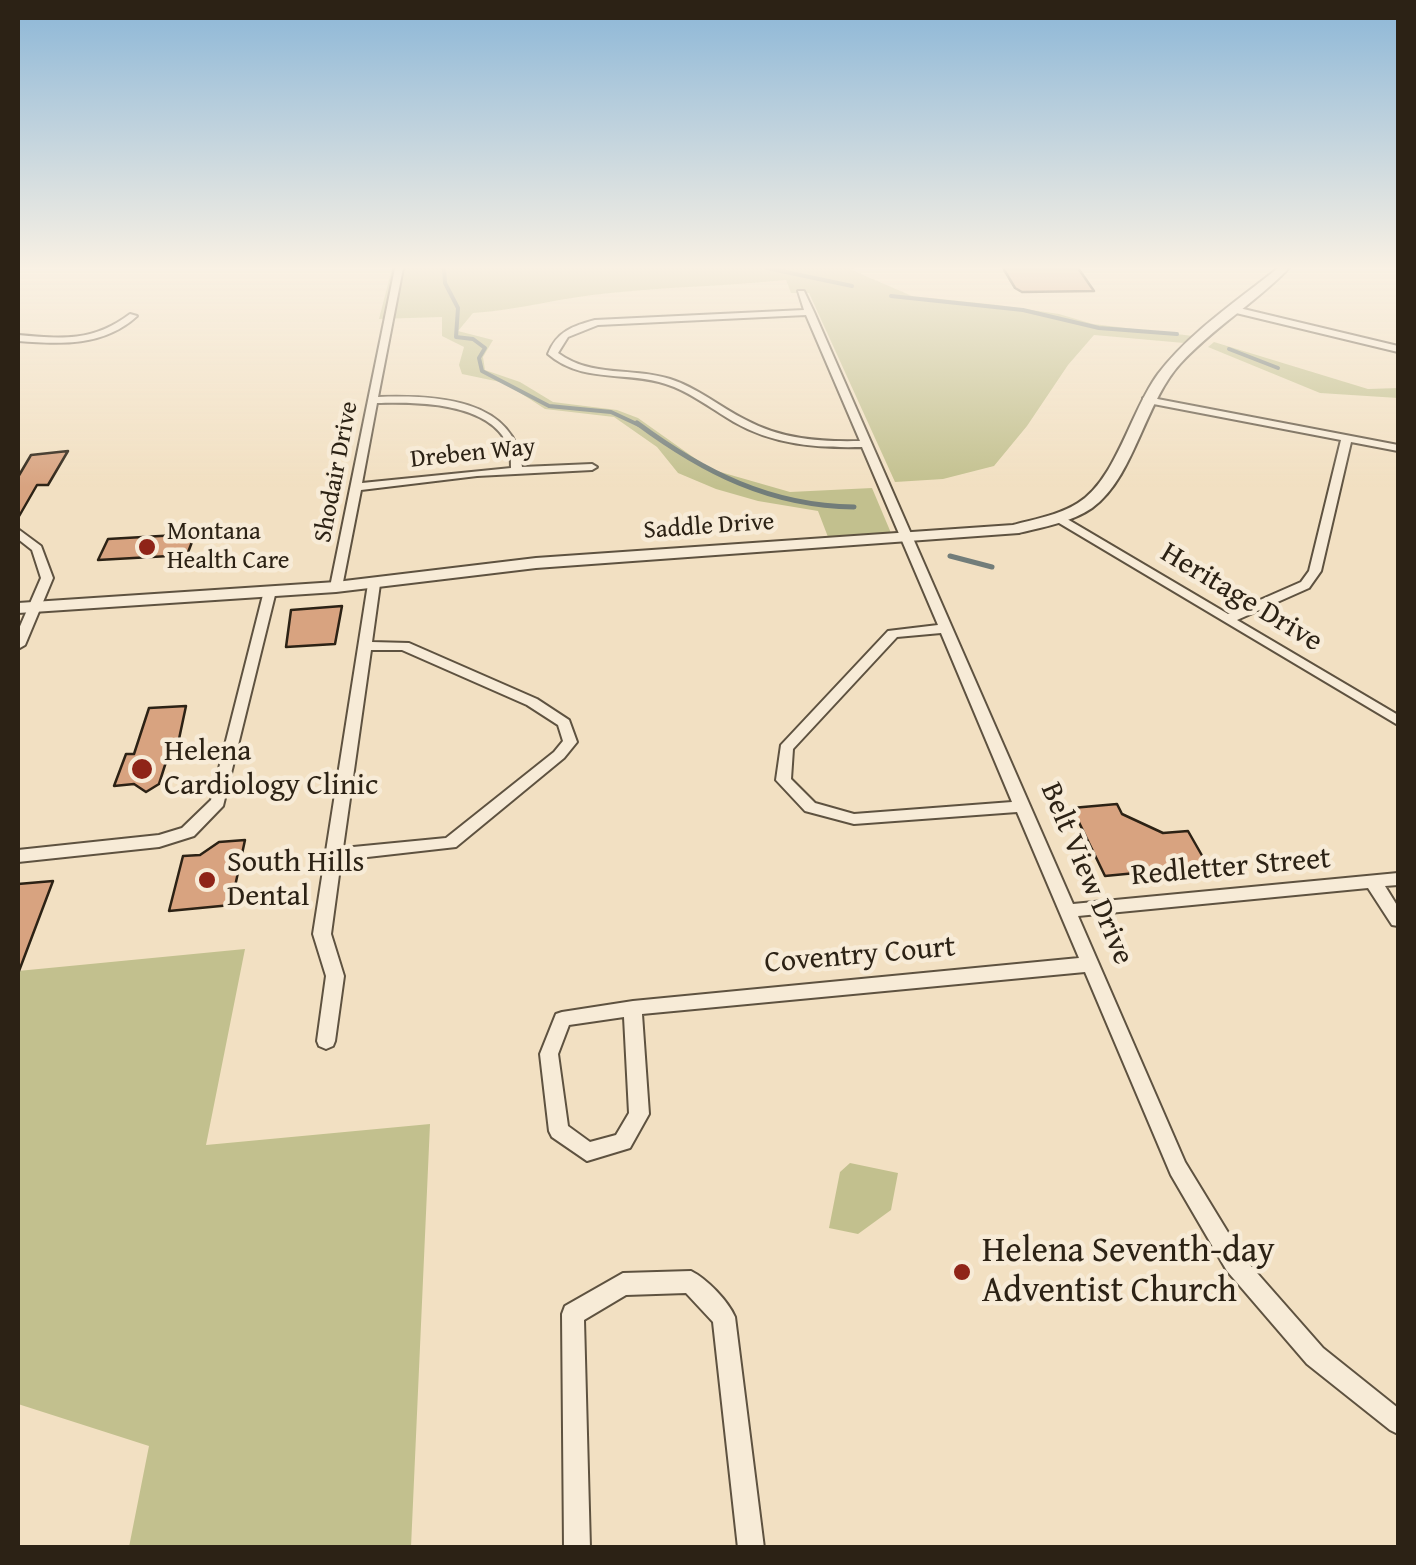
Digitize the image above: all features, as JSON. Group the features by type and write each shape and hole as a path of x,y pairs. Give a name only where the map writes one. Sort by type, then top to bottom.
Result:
{"street":[{"name":"Shodair Drive","path":"336,587 384,341"},
{"path":"557,341 553,354 576,367 661,379 688,389 751,428 780,438 820,446 867,444"},
{"name":"Belt View Drive","path":"823,341 1178,1168 1235,1264 1316,1356 1398,1422"},
{"name":"Saddle Drive","path":"18,608 374,584 536,563 1014,530 1058,518 1088,504 1102,490 1147,400 1166,372 1201,341"},
{"path":"1365,341 1398,349"},
{"path":"374,400 441,400 473,412 508,431 519,450 517,471"},
{"path":"1147,400 1398,448"},
{"path":"1228,619 1305,585 1315,571 1347,438"},
{"name":"Dreben Way","path":"358,487 592,467"},
{"name":"Heritage Drive","path":"1058,518 1398,722"},
{"path":"18,533 26,536 42,560 47,578 18,645"},
{"path":"326,1041 335,976 322,934 374,584"},
{"path":"18,856 159,841 188,832 218,802 270,591"},
{"path":"948,628 893,634 786,748 783,780 810,807 854,819 1024,806"},
{"path":"335,855 450,844 559,756 570,742 564,724 532,702 404,646 367,646"},
{"name":"Redletter Street","path":"1068,911 1398,880"},
{"path":"1373,882 1398,920"},
{"name":"Coventry Court","path":"632,1008 639,1114 622,1142 587,1152 559,1131 548,1054 562,1019 632,1008 1092,964"},
{"path":"576,1548 574,1314 623,1284 691,1282 724,1317 750,1548"}],"shaded area":[{"path":"452,341 492,341 483,357 485,370 520,382 553,402 617,410 638,418 710,469 790,492 872,488 891,533 828,537 818,511 758,501 678,473 657,447 614,417 545,409 505,383 462,374 459,365 464,347"},
{"path":"831,341 1089,341 994,466 943,479 895,482"},
{"path":"1214,342 1368,389 1398,388 1398,398 1320,393 1208,347"},
{"path":"245,949 206,1145 430,1124 411,1547 129,1547 149,1446 18,1404 18,971"},
{"path":"850,1163 898,1173 891,1210 858,1234 829,1228 840,1172"}],"building":[{"path":"68,451 48,485 37,485 18,518 18,477 31,455"},
{"name":"Montana Health Care","path":"195,534 187,555 98,560 108,539"},
{"path":"342,606 335,644 286,647 291,610"},
{"path":"186,706 179,739 173,740 159,784 146,792 134,784 114,786 126,754 134,754 149,708"},
{"path":"1117,804 1122,814 1163,833 1188,831 1208,866 1105,876 1072,808"},
{"name":"South Hills Dental","path":"245,840 231,905 169,911 183,856 200,855 219,842"},
{"path":"53,881 19,971 18,971 18,884"}],"waterway":[{"path":"476,341 485,348 479,358 482,371 549,406 611,412 641,426"},
{"path":"1229,349 1278,368"},
{"path":"637,423 687,457 739,483 794,500 854,507"},
{"path":"950,556 992,567"}],"place":[{"name":"Montana Health Care","path":"147,547"},
{"name":"Helena Cardiology Clinic","path":"142,769"},
{"name":"South Hills Dental","path":"207,880"},
{"name":"Helena Seventh-day Adventist Church","path":"962,1272"}]}
